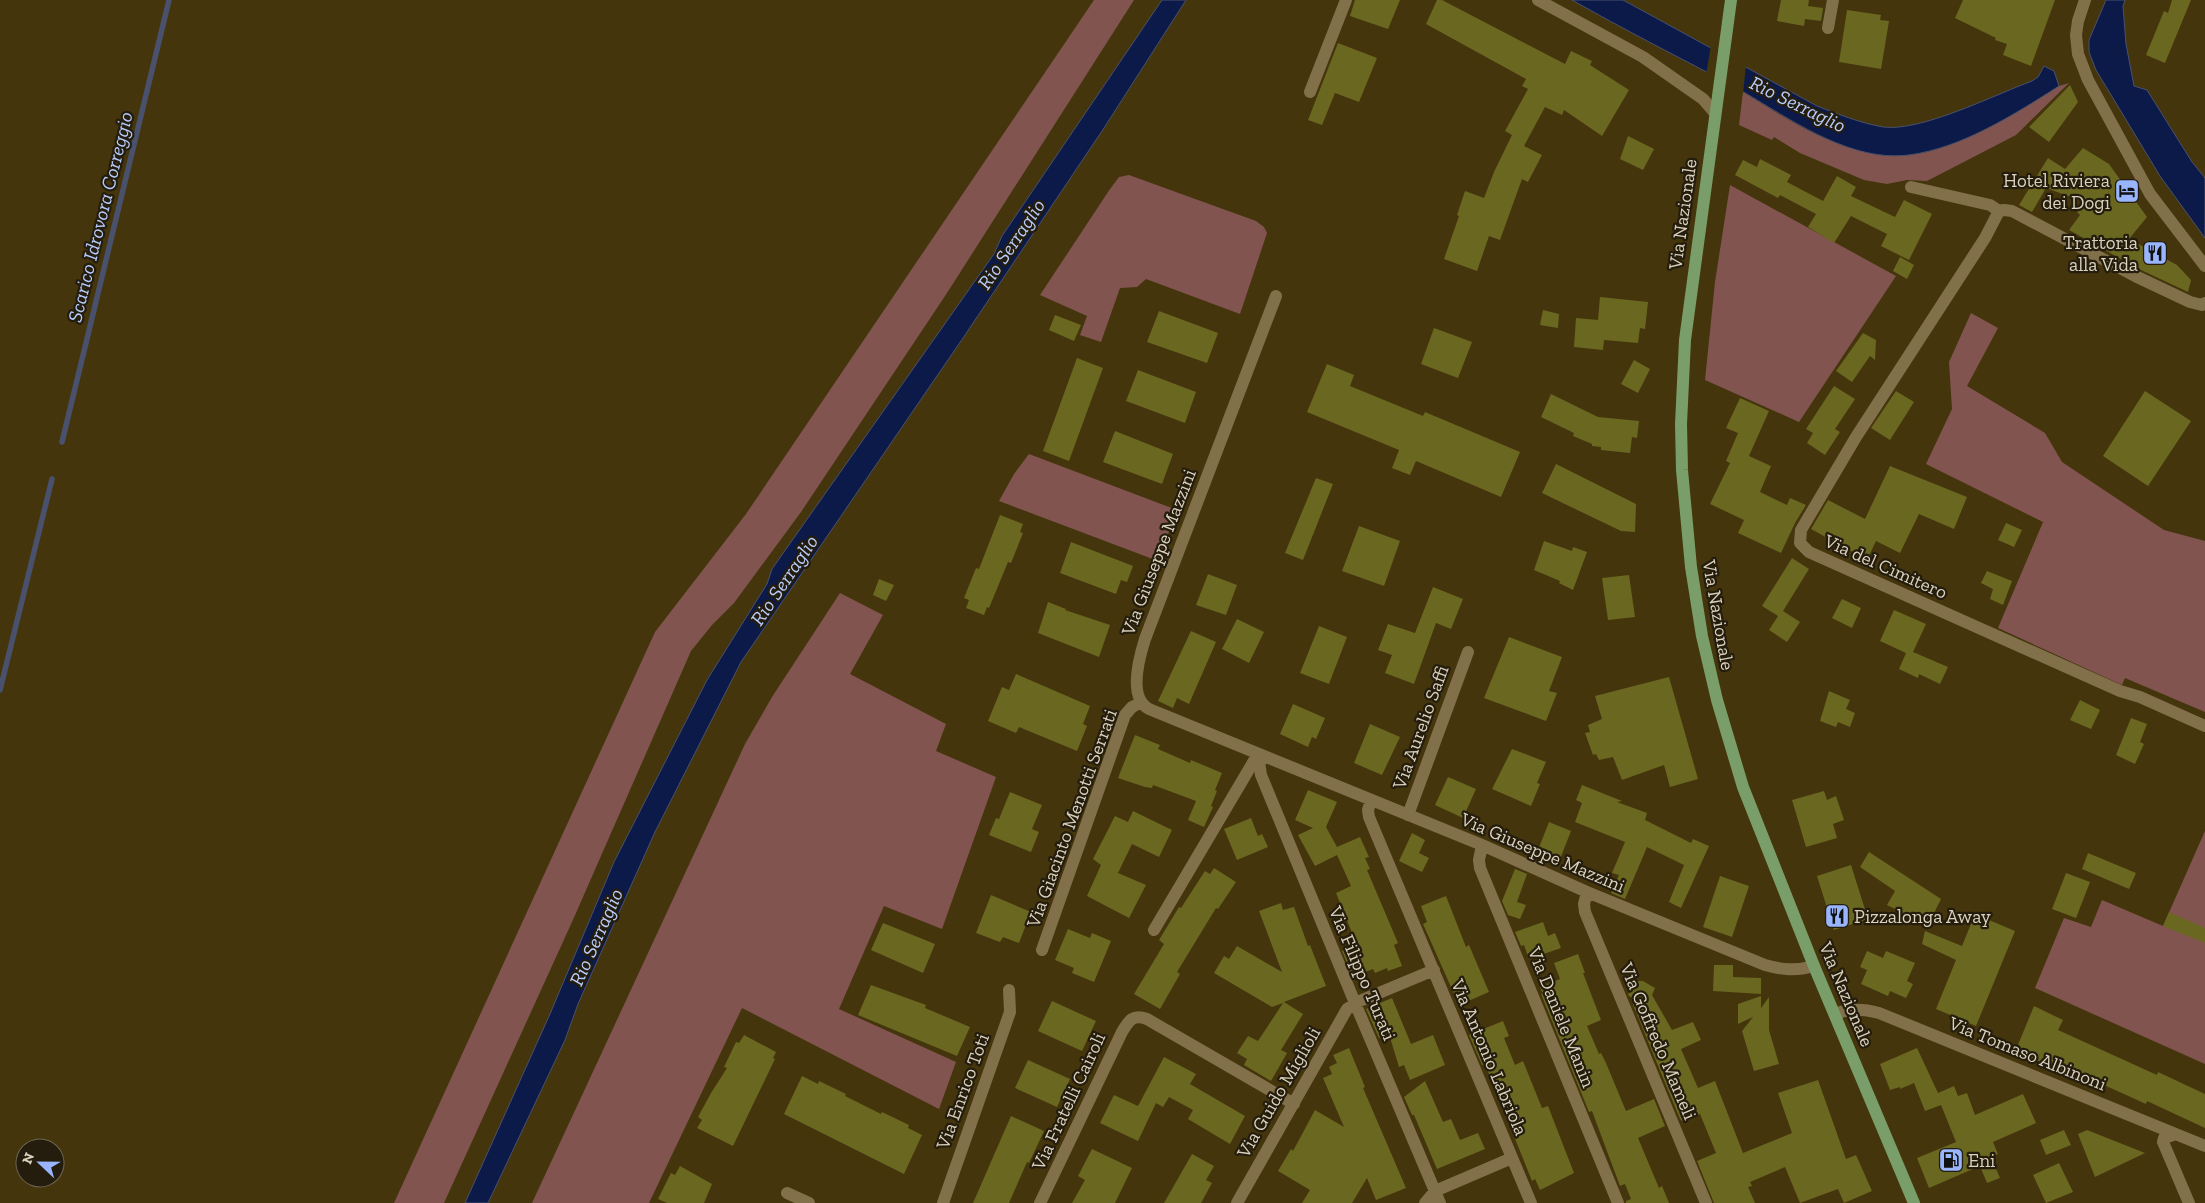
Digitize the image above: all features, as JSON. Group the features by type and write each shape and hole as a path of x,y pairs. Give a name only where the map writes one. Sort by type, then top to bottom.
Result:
{"main road":[{"name":"Via Nazionale","path":"1731,0 1688,307 1683,372 1682,470 1691,567 1702,636 1727,738 1743,787 1814,966 1914,1203"}],"street":[{"path":"1310,92 1346,0"},
{"path":"1538,0 1642,57 1703,100 1715,113"},
{"path":"1828,28 1833,0"},
{"path":"2085,0 2076,34 2080,62 2150,194 2205,266"},
{"path":"1911,187 1990,205 1999,211 2012,211 2151,284 2190,302 2202,305 2205,303"},
{"name":"Via del Cimitero","path":"1999,211 1986,238 1831,478 1801,530 1800,543 1809,552 2120,691 2140,697 2205,726"},
{"name":"Via Giuseppe Mazzini","path":"1276,296 1145,640 1141,653 1138,677 1140,703 1149,709 1408,814 1588,892 1765,965 1786,970 1799,970 1814,966"},
{"name":"Via Aurelio Saffi","path":"1408,814 1468,652"},
{"name":"Via Giacinto Menotti Serrati","path":"1042,950 1125,715 1132,707 1140,703"},
{"path":"1154,930 1258,754"},
{"name":"Via Filippo Turati","path":"1258,754 1261,775 1355,1003 1438,1197"},
{"name":"Via Antonio Labriola","path":"1371,800 1368,810 1369,817 1531,1203"},
{"name":"Via Daniele Manin","path":"1482,845 1478,860 1480,868 1618,1203"},
{"name":"Via Goffredo Mameli","path":"1588,892 1584,904 1585,912 1706,1203"},
{"name":"Via Antonio Labriola","path":"1355,1003 1434,970"},
{"name":"Via Enrico Toti","path":"943,1203 1010,1012 1009,990"},
{"name":"Via Guido Miglioli","path":"1237,1203 1347,1009 1355,1003"},
{"name":"Via Tomaso Albinoni","path":"1834,1014 1844,1010 1855,1009 1879,1013 2205,1146"},
{"name":"Via Fratelli Cairoli","path":"1040,1203 1128,1020 1134,1017 1139,1016 1147,1019 1294,1104"},
{"path":"2176,1134 2168,1135 2163,1142 2189,1203"},
{"name":"Via Antonio Labriola","path":"1438,1197 1512,1158"},
{"path":"786,1192 809,1203"},
{"path":"1425,1203 1438,1197"}],"shaded area":[{"path":"1094,0 1134,0 947,293 801,512 734,603 712,625 691,651 572,922 444,1203 394,1203 655,632 746,514"},
{"path":"2069,83 2016,135 1927,181 1907,180 1887,184 1864,180 1800,153 1774,137 1772,140 1739,125 1743,92 1796,124 1829,140 1868,151 1908,155 1926,152 1966,138 2006,118 2059,86"},
{"path":"1129,175 1256,221 1264,227 1267,233 1240,314 1146,279 1137,287 1120,288 1101,342 1080,335 1087,316 1040,295 1110,189 1119,177"},
{"path":"1730,185 1896,276 1799,422 1705,380 1715,282"},
{"path":"1971,313 1998,328 1967,386 2045,433 2062,462 2164,530 2205,541 2205,712 2125,678 2122,685 1998,628 2043,522 1926,464 1952,409 1949,362"},
{"path":"1029,454 1177,510 1158,561 999,501 1014,474"},
{"path":"840,593 883,615 850,674 946,724 936,751 996,777 942,929 884,906 839,1009 956,1062 939,1109 742,1008 649,1203 532,1203 745,744 772,697"},
{"path":"2205,831 2205,1064 2035,988 2064,918 2091,927 2102,900 2163,926"}],"water":[{"name":"Rio Serraglio","path":"1162,0 1186,0 1104,128 963,338 741,662 655,832 578,1004 565,1040 488,1203 465,1203 550,1014 614,862 707,680 767,584 772,569 994,254 1002,236"},
{"name":"Rio Serraglio","path":"1572,0 1623,0 1817,106 1858,121 1883,127 1917,124 1958,111 2032,81 2038,77 2044,66 2054,71 2059,86 2006,118 1949,145 1909,155 1885,155 1861,151 1837,143 1790,120 1726,82"},
{"path":"2106,0 2125,0 2123,6 2126,44 2134,86 2147,90 2192,162 2205,178 2205,238 2160,176 2096,70 2089,52 2089,40"}],"pier":[{"path":"1711,45 1746,65 1743,94 1706,75"}],"building":[{"path":"1355,0 1400,0 1388,29 1350,16"},
{"path":"1437,0 1442,0 1565,64 1571,51 1592,61 1590,65 1629,90 1602,136 1564,110 1562,115 1545,107 1524,146 1542,155 1528,182 1522,179 1500,240 1489,236 1477,271 1444,259 1459,216 1457,215 1465,191 1484,198 1512,135 1505,131 1528,89 1522,86 1526,79 1426,24"},
{"path":"1781,0 1809,0 1808,6 1823,8 1821,21 1805,19 1804,26 1777,21"},
{"path":"1963,0 2055,0 2031,66 2003,55 2007,44 1995,40 1996,38 1955,18"},
{"path":"2172,0 2191,0 2165,63 2146,55 2164,11 2168,13"},
{"path":"1847,10 1881,15 1880,20 1889,21 1881,69 1839,62"},
{"path":"1338,43 1377,58 1359,102 1335,93 1322,125 1308,120"},
{"path":"2070,85 2078,102 2049,142 2029,127"},
{"path":"1628,136 1654,149 1643,170 1620,159"},
{"path":"2083,148 2109,164 2147,217 2129,239 2177,265 2191,280 2188,292 2139,269 2069,230 2080,215 2077,212 2085,202 2046,188 2032,212 2019,205 2048,158 2065,169"},
{"path":"1760,159 1791,175 1787,182 1823,201 1837,176 1856,187 1851,196 1895,217 1904,200 1932,214 1909,260 1881,246 1887,234 1851,216 1834,243 1808,227 1816,214 1780,195 1778,198 1735,175 1743,160 1757,167"},
{"path":"1900,257 1914,265 1907,279 1893,271"},
{"path":"1600,297 1648,302 1645,329 1640,328 1638,343 1604,340 1603,350 1574,347 1576,318 1598,320"},
{"path":"1543,310 1559,314 1558,328 1540,325"},
{"path":"1159,311 1218,333 1207,363 1147,342"},
{"path":"1055,315 1081,325 1074,341 1049,330"},
{"path":"1434,328 1472,342 1458,378 1421,364"},
{"path":"1863,333 1876,340 1875,360 1870,356 1852,382 1836,371"},
{"path":"1077,358 1103,368 1069,461 1043,451"},
{"path":"1634,360 1650,369 1638,393 1621,384"},
{"path":"1327,364 1354,375 1350,386 1423,416 1425,412 1520,452 1501,497 1416,461 1410,475 1392,468 1399,450 1307,412"},
{"path":"1138,370 1196,392 1185,423 1126,401"},
{"path":"1834,386 1855,399 1835,429 1840,432 1825,455 1807,443 1813,433 1806,429"},
{"path":"1896,391 1914,402 1890,440 1871,428"},
{"path":"2145,391 2191,421 2148,486 2103,456"},
{"path":"1551,394 1598,417 1639,421 1637,438 1632,437 1630,453 1601,450 1601,447 1592,446 1592,444 1573,436 1574,433 1541,417"},
{"path":"1740,398 1769,411 1749,456 1771,466 1760,492 1787,505 1790,498 1806,505 1781,553 1738,533 1744,520 1710,504 1730,463 1726,461 1738,433 1726,428"},
{"path":"1115,431 1173,454 1162,484 1103,462"},
{"path":"1556,464 1636,504 1635,532 1621,531 1542,493"},
{"path":"1890,466 1967,497 1954,529 1919,514 1900,553 1876,541 1868,558 1811,529 1828,500 1865,519"},
{"path":"1316,478 1333,484 1303,560 1285,553"},
{"path":"1000,515 1023,524 1020,532 1023,533 1011,563 1008,562 989,608 987,607 984,615 966,608 969,600 964,598 976,568 979,569"},
{"path":"2006,523 2022,530 2014,547 1998,540"},
{"path":"1359,526 1400,541 1384,586 1342,571"},
{"path":"1544,541 1572,551 1573,547 1587,552 1573,590 1559,583 1560,581 1534,570"},
{"path":"1071,542 1133,566 1127,582 1121,580 1116,594 1060,573"},
{"path":"1792,558 1809,569 1783,611 1800,622 1787,642 1769,630 1778,616 1762,606"},
{"path":"1987,571 2012,581 2003,605 1990,599 1993,589 1981,583"},
{"path":"1208,574 1237,585 1226,615 1196,605"},
{"path":"1629,575 1635,617 1608,620 1602,578"},
{"path":"879,579 894,585 886,601 873,595"},
{"path":"1433,587 1463,599 1451,629 1436,623 1414,684 1385,673 1392,655 1378,650 1388,624 1415,633"},
{"path":"1842,599 1861,608 1852,628 1832,618"},
{"path":"1048,602 1065,610 1110,625 1099,657 1038,633"},
{"path":"1894,610 1926,624 1913,652 1948,667 1940,684 1919,674 1918,678 1899,669 1906,653 1880,641"},
{"path":"1237,619 1264,632 1249,663 1222,649"},
{"path":"1319,626 1347,637 1329,684 1300,673"},
{"path":"1191,631 1216,642 1189,704 1177,698 1173,708 1158,701"},
{"path":"1509,637 1562,657 1549,691 1557,693 1546,721 1484,698"},
{"path":"1016,674 1090,706 1083,724 1087,726 1077,751 1019,727 1016,733 988,721 1002,687 1009,690"},
{"path":"1669,677 1698,779 1670,787 1664,765 1622,780 1613,757 1599,760 1596,754 1593,755 1585,733 1590,732 1588,725 1602,719 1595,696"},
{"path":"1829,691 1850,700 1846,709 1855,713 1850,727 1838,722 1836,727 1820,721"},
{"path":"2080,700 2100,710 2091,729 2070,720"},
{"path":"1293,704 1325,718 1316,739 1312,737 1308,747 1280,734"},
{"path":"2131,718 2147,724 2140,742 2144,744 2135,764 2116,755"},
{"path":"1370,724 1400,737 1382,775 1354,763"},
{"path":"1135,735 1160,745 1158,749 1190,763 1191,760 1222,773 1215,790 1217,791 1211,806 1213,807 1204,827 1188,820 1196,801 1153,785 1152,788 1145,787 1118,778"},
{"path":"1512,749 1546,762 1537,783 1540,784 1531,806 1492,789"},
{"path":"1448,777 1476,789 1463,818 1435,805"},
{"path":"1582,785 1622,801 1617,802 1647,813 1645,820 1691,843 1693,839 1709,846 1681,908 1669,902 1684,865 1647,847 1625,899 1611,893 1619,875 1612,873 1625,842 1575,822 1582,803 1576,800"},
{"path":"1308,790 1337,802 1326,827 1337,847 1360,837 1369,857 1365,858 1370,869 1367,870 1398,943 1394,945 1402,966 1388,971 1387,968 1375,973 1373,969 1353,977 1342,951 1357,945 1336,893 1351,886 1337,855 1315,866 1298,835 1313,828 1295,820"},
{"path":"1824,791 1827,800 1836,796 1844,820 1833,824 1837,838 1806,847 1792,800"},
{"path":"1010,792 1042,805 1032,829 1039,832 1031,852 989,835 996,818 999,819"},
{"path":"1133,811 1172,830 1159,857 1132,844 1118,873 1146,885 1129,918 1087,896 1101,865 1093,859 1115,816 1128,822"},
{"path":"1251,818 1258,836 1262,834 1268,847 1237,860 1224,829"},
{"path":"1549,822 1571,831 1560,859 1538,850"},
{"path":"1412,833 1425,840 1419,853 1429,858 1422,872 1399,861"},
{"path":"1869,852 1941,899 1928,925 1887,905 1895,891 1860,867"},
{"path":"2088,853 2136,873 2129,889 2082,869"},
{"path":"1851,865 1868,919 1834,930 1817,876"},
{"path":"1214,868 1236,882 1218,909 1216,908 1177,972 1180,974 1160,1009 1134,994 1164,944 1159,940 1179,907 1181,908 1205,871 1210,874"},
{"path":"1515,869 1527,874 1517,902 1526,905 1520,919 1508,915 1502,901"},
{"path":"2066,873 2090,882 2076,918 2052,909"},
{"path":"1720,876 1749,886 1732,937 1703,927"},
{"path":"991,895 1031,912 1019,943 1003,937 1000,942 976,933"},
{"path":"1446,896 1466,947 1469,945 1489,992 1459,1005 1423,924 1427,922 1421,906"},
{"path":"1281,903 1283,910 1294,907 1308,946 1310,945 1326,986 1284,1002 1303,1014 1281,1050 1287,1053 1271,1081 1244,1065 1247,1059 1237,1053 1248,1036 1258,1041 1283,1003 1272,1007 1214,973 1224,956 1229,959 1237,946 1282,972 1259,911"},
{"path":"2169,912 2205,928 2205,943 2163,926"},
{"path":"1975,914 2015,931 1976,1026 1936,1009 1956,960 1922,944 1925,931 1962,946"},
{"path":"1543,922 1548,936 1555,933 1561,948 1529,959 1524,945 1521,946 1515,932"},
{"path":"883,923 935,944 923,973 871,950"},
{"path":"1068,929 1090,938 1092,933 1111,941 1094,982 1072,973 1074,968 1055,960"},
{"path":"1867,951 1883,958 1886,951 1915,963 1907,981 1913,984 1906,998 1890,991 1888,996 1861,984 1867,970 1860,967"},
{"path":"1578,954 1585,973 1583,973 1601,1020 1587,1026 1599,1054 1601,1053 1606,1063 1626,1111 1654,1099 1665,1126 1638,1138 1659,1188 1662,1186 1669,1203 1626,1203 1626,1201 1631,1199 1625,1184 1620,1186 1592,1111 1589,1112 1541,994 1543,994 1540,987 1560,979 1554,963"},
{"path":"1714,965 1733,965 1733,977 1761,978 1761,994 1713,991"},
{"path":"1634,981 1643,981 1655,988 1652,995 1672,1030 1693,1022 1701,1040 1681,1049 1698,1088 1715,1081 1743,1153 1792,1133 1778,1093 1818,1080 1846,1159 1856,1155 1872,1191 1844,1203 1838,1189 1800,1203 1785,1167 1750,1182 1752,1186 1748,1187 1755,1203 1714,1203 1697,1161 1716,1153 1700,1114 1682,1121 1680,1119 1633,1005 1635,1000 1628,995"},
{"path":"871,985 926,1005 925,1008 970,1027 957,1056 858,1015"},
{"path":"1761,996 1761,1008 1769,997 1769,1030 1779,1064 1754,1071 1742,1031 1753,1017 1738,1024 1738,1004"},
{"path":"1392,998 1411,1044 1433,1035 1445,1065 1410,1080 1404,1065 1399,1067 1389,1034 1379,1038 1366,1009"},
{"path":"1052,1001 1096,1021 1082,1051 1038,1031"},
{"path":"2034,1006 2063,1020 2058,1030 2157,1075 2158,1072 2205,1094 2205,1128 2147,1101 2146,1104 2073,1071 2072,1075 2015,1052"},
{"path":"1503,1021 1509,1036 1504,1038 1515,1065 1523,1061 1542,1108 1548,1106 1574,1173 1540,1190 1535,1179 1532,1181 1485,1064 1482,1065 1469,1035"},
{"path":"744,1035 776,1052 773,1058 775,1059 733,1146 697,1128 702,1120 698,1117 727,1068 724,1067 736,1042 739,1043"},
{"path":"1349,1048 1365,1087 1363,1088 1406,1188 1376,1200 1367,1178 1352,1203 1302,1203 1310,1190 1278,1171 1291,1149 1293,1151 1315,1110 1344,1127 1323,1078 1332,1074 1329,1067 1337,1063 1333,1055"},
{"path":"1917,1048 1938,1093 1954,1086 1958,1096 1967,1093 1975,1115 2023,1094 2036,1123 1993,1142 1998,1154 1991,1157 2000,1178 1987,1183 1980,1166 1929,1188 1917,1158 1956,1142 1941,1105 1925,1111 1914,1083 1900,1089 1900,1087 1890,1090 1880,1064"},
{"path":"1164,1057 1196,1074 1190,1084 1245,1116 1230,1144 1188,1119 1193,1110 1169,1097 1163,1107 1156,1103 1138,1141 1100,1123 1114,1095 1138,1106"},
{"path":"1028,1060 1070,1079 1057,1107 1015,1088"},
{"path":"802,1076 818,1084 819,1081 846,1094 845,1096 881,1114 882,1112 909,1125 908,1128 922,1135 904,1174 784,1114"},
{"path":"1425,1081 1443,1122 1451,1119 1460,1140 1478,1133 1485,1149 1437,1169 1414,1115 1412,1115 1404,1097"},
{"path":"1011,1116 1044,1131 1029,1163 1027,1162 1009,1203 973,1203"},
{"path":"2064,1130 2071,1145 2046,1155 2040,1140"},
{"path":"2087,1130 2145,1153 2095,1177 2078,1134"},
{"path":"1092,1149 1132,1168 1115,1203 1072,1203 1085,1180 1078,1176"},
{"path":"1192,1154 1214,1166 1206,1180 1212,1183 1201,1203 1164,1203"},
{"path":"2059,1163 2073,1192 2046,1203 2033,1175"},
{"path":"680,1166 712,1184 704,1203 667,1203 658,1199 671,1173 675,1175"}],"waterway":[{"name":"Scarico Idrovora Correggio","path":"62,442 169,0"},
{"name":"Scarico Idrovora Correggio","path":"0,690 52,479"}],"place":[{"name":"Hotel Riviera dei Dogi","path":"2127,191"},
{"name":"Trattoria alla Vida","path":"2155,253"},
{"name":"Pizzalonga Away","path":"1837,916"},
{"name":"Eni","path":"1951,1160"}]}
